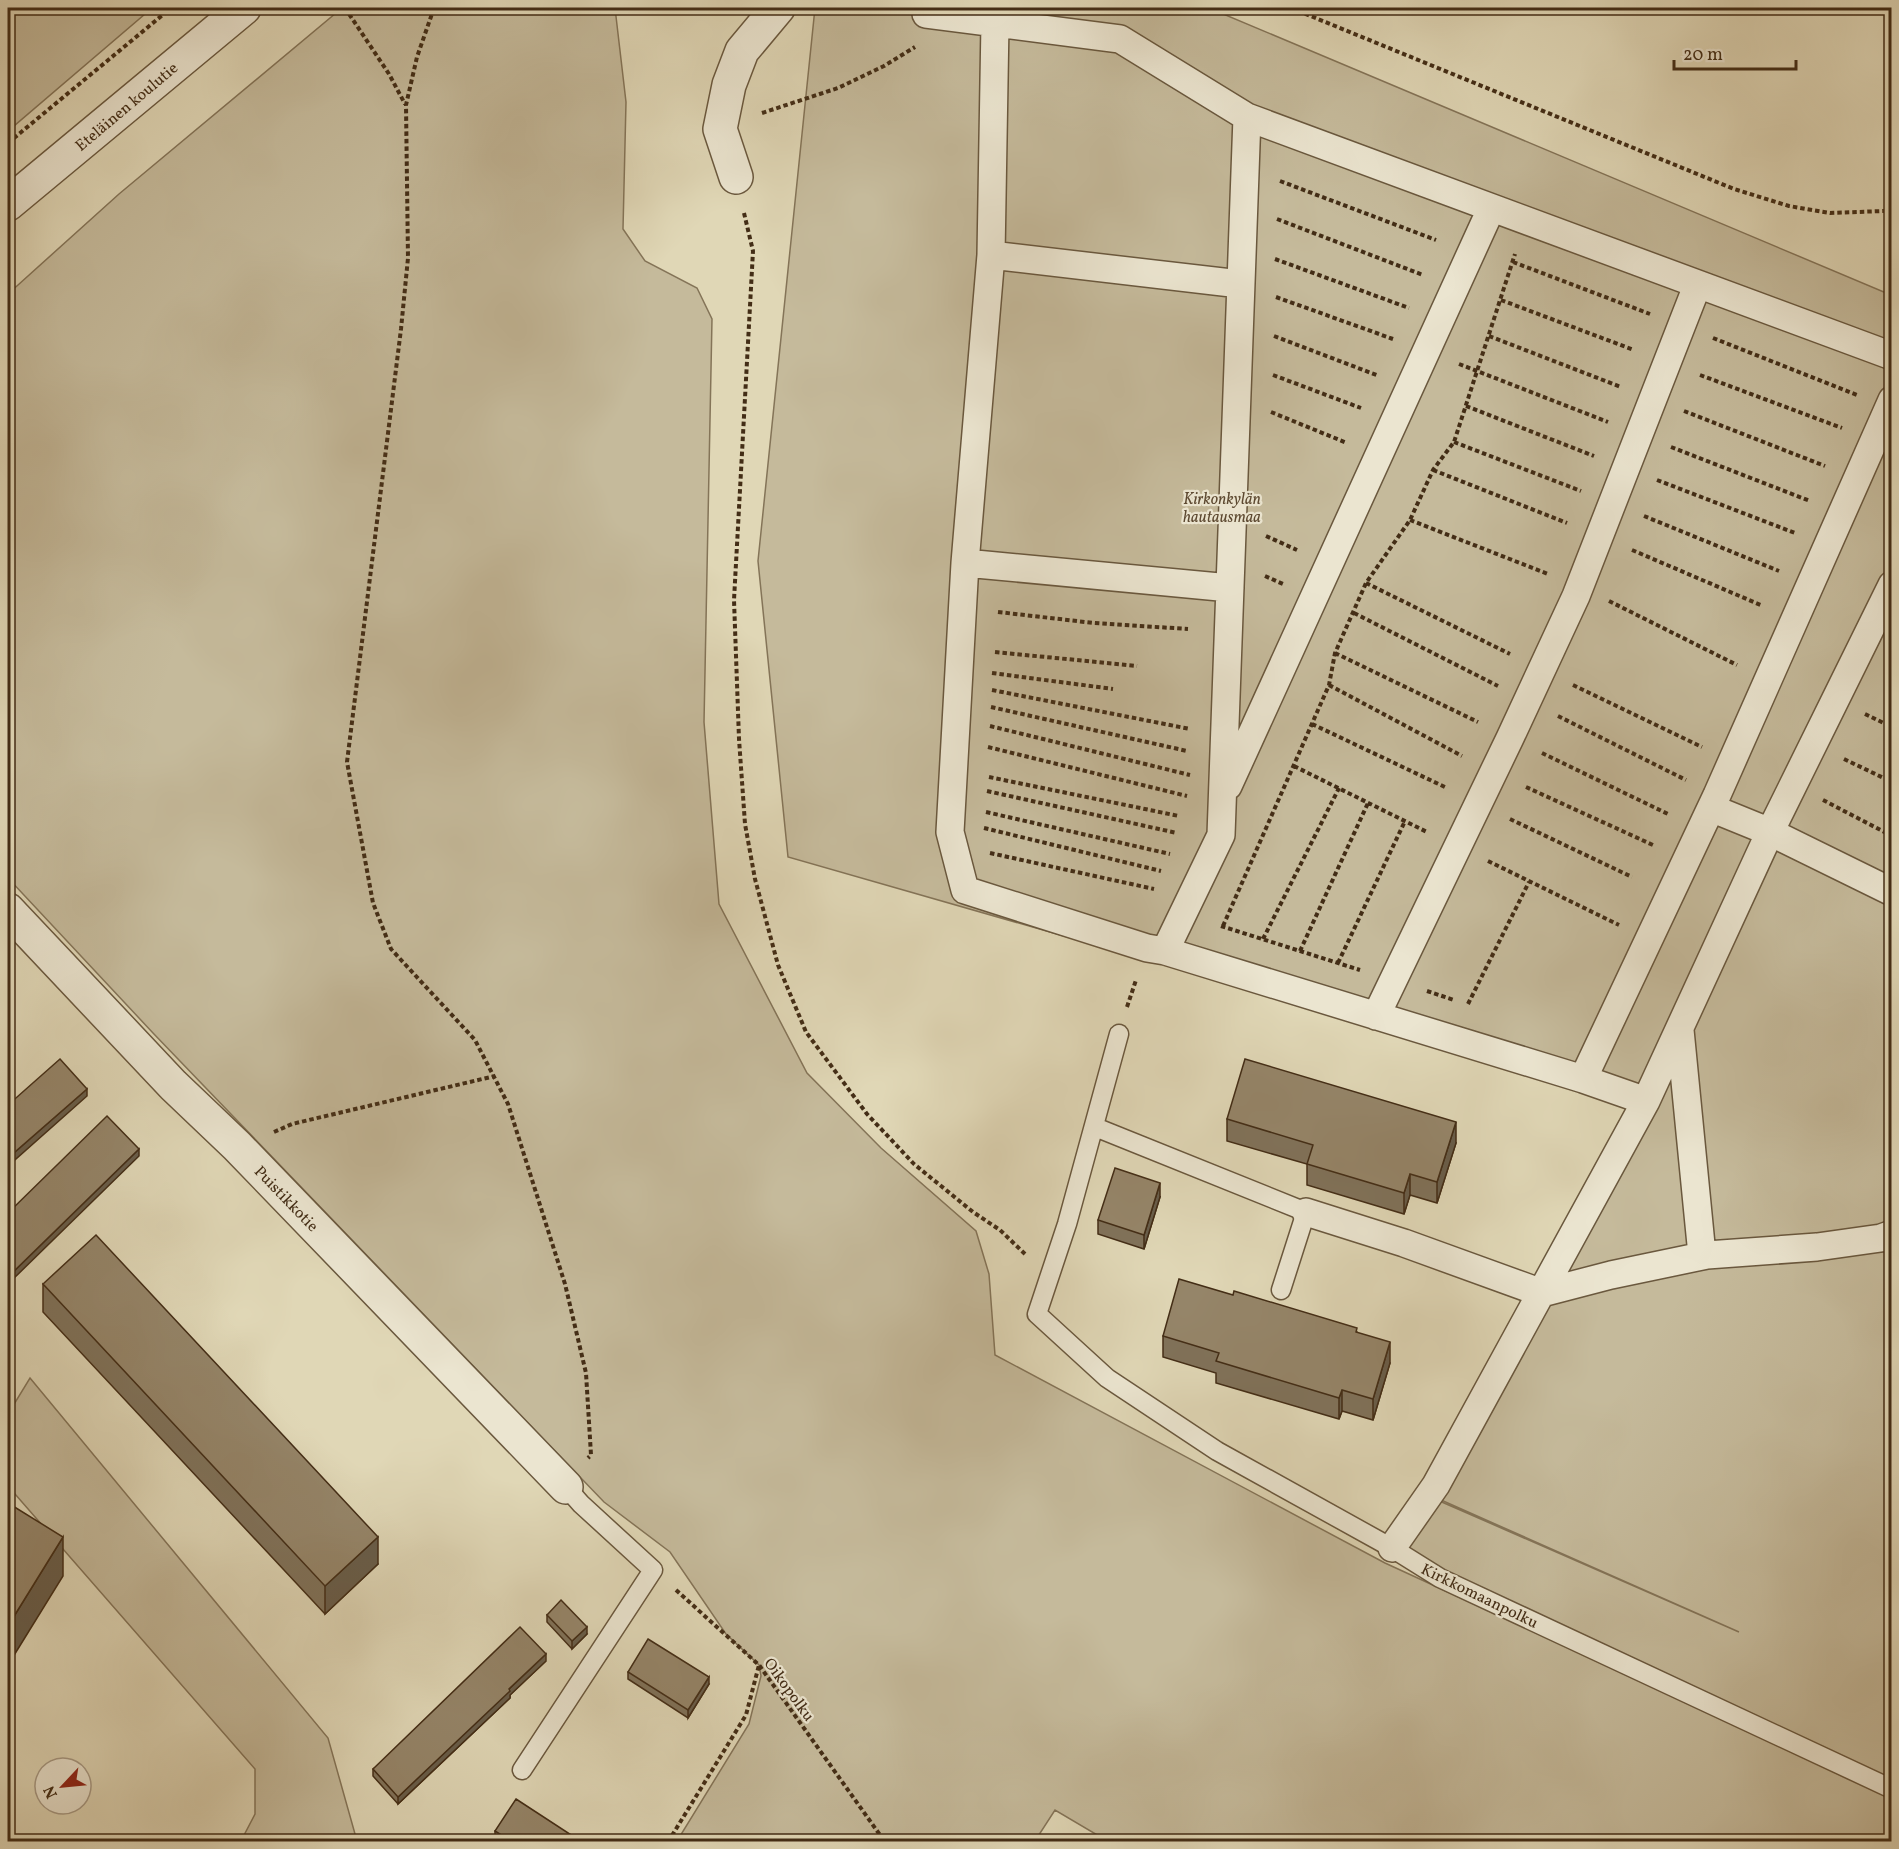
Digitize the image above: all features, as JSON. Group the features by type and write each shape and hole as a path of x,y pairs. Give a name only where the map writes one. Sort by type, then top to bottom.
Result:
{"street":[{"name":"Eteläinen koulutie","path":"8,204 244,8"},
{"path":"736,177 720,127 729,85 742,51 778,8"},
{"path":"926,14 1120,39 1247,117 1697,286 1892,356"},
{"path":"995,23 992,255 966,563 952,804 965,890 1583,1079 1646,1101"},
{"path":"1156,949 1221,835 1247,117"},
{"path":"1223,797 1491,209"},
{"path":"992,255 1240,284"},
{"path":"1376,1016 1494,772 1580,586 1697,286"},
{"path":"1583,1079 1711,808 1890,403"},
{"path":"966,563 1230,588"},
{"path":"1392,1548 1436,1485 1646,1101 1770,832 1892,585"},
{"path":"1711,808 1770,832 1892,892"},
{"name":"Puistikkotie","path":"8,910 173,1085 237,1146 566,1487"},
{"path":"1679,1028 1702,1256"},
{"path":"1306,1212 1404,1242 1542,1293 1611,1275 1702,1256 1817,1247 1881,1238 1892,1234"}],"lane":[{"path":"1037,1314 1067,1224 1119,1034"},
{"path":"1095,1127 1306,1212 1281,1290"},
{"name":"Kirkkomaanpolku","path":"1037,1314 1107,1378 1217,1451 1392,1548 1440,1578 1892,1789"},
{"path":"522,1770 653,1570 581,1504 566,1487"}],"path":[{"path":"8,143 171,8"},
{"path":"345,8 389,74 406,105"},
{"path":"434,8 417,57 406,105 408,258 347,762 373,903 391,949 475,1040 495,1076 508,1104 561,1273 586,1373 591,1455 566,1487"},
{"path":"1291,8 1734,189 1790,206 1830,213 1884,211 1892,208"},
{"path":"720,127 838,88 884,66 926,40 926,14"},
{"path":"1245,168 1436,240"},
{"path":"736,177 753,251 734,600 744,824 755,879 778,965 806,1032 867,1114 914,1164 973,1212 1000,1230 1030,1259 1037,1314"},
{"path":"1243,206 1423,275"},
{"path":"1223,926 1329,685 1335,653 1366,583 1410,520 1432,470 1454,442 1526,222"},
{"path":"1242,248 1410,308"},
{"path":"1513,262 1890,403"},
{"path":"1240,284 1426,351"},
{"path":"1501,300 1873,440"},
{"path":"1239,322 1383,377"},
{"path":"1489,336 1856,478"},
{"path":"1238,361 1371,411"},
{"path":"1477,372 1841,513"},
{"path":"1236,399 1357,447"},
{"path":"1466,406 1827,545"},
{"path":"1454,442 1612,502 1810,584"},
{"path":"1432,470 1600,536 1794,620"},
{"path":"1232,520 1329,565"},
{"path":"1410,520 1580,586 1767,681"},
{"path":"1231,559 1313,599"},
{"path":"963,608 1094,623 1188,629"},
{"path":"958,693 1137,666"},
{"path":"1329,685 1494,772 1686,861"},
{"path":"958,693 1113,689"},
{"path":"958,693 1191,729"},
{"path":"958,693 1186,751"},
{"path":"958,693 1193,776"},
{"path":"958,693 1188,796"},
{"path":"1814,744 1892,782"},
{"path":"1294,766 1649,939"},
{"path":"1794,785 1892,836"},
{"path":"1263,939 1339,788"},
{"path":"1300,951 1368,802"},
{"path":"952,804 1179,816"},
{"path":"952,804 1177,833"},
{"path":"952,804 1170,854"},
{"path":"952,804 1161,871"},
{"path":"952,804 1154,889"},
{"path":"1338,963 1405,821"},
{"path":"1468,1004 1530,882"},
{"path":"1119,1034 1156,949"},
{"path":"237,1146 292,1124 495,1076"},
{"name":"Oikopolku","path":"653,1570 759,1665 885,1842"},
{"path":"668,1842 746,1715 759,1665"}],"green space":[{"path":"8,8 152,8 8,131"},
{"path":"342,8 615,8 626,102 623,229 645,261 697,288 712,319 704,722 719,904 807,1073 881,1148 976,1231 989,1274 995,1355 1385,1563 1891,1796 1891,1841 1109,1842 1055,1810 1035,1841 677,1841 749,1724 761,1676 759,1665 726,1634 670,1552 604,1502 153,1033 8,878 8,294 119,194"},
{"name":"Kirkonkylän hautausmaa","path":"815,8 1209,8 1891,295 1891,1789 1392,1548 1428,1496 1739,1632 1432,1496 1633,1099 788,857 758,561"},
{"path":"30,1378 328,1738 357,1841 241,1841 255,1814 255,1769 8,1486 8,1414"}],"building":[{"path":"60,1059 87,1089 8,1158 8,1105"},
{"path":"1245,1059 1456,1122 1437,1182 1410,1174 1404,1193 1307,1164 1313,1145 1227,1119"},
{"path":"107,1116 139,1149 8,1277 8,1213"},
{"path":"1115,1168 1160,1183 1144,1235 1098,1220"},
{"path":"96,1235 378,1537 325,1586 43,1284"},
{"path":"1179,1279 1233,1295 1234,1291 1357,1328 1356,1332 1390,1342 1373,1399 1342,1390 1339,1398 1216,1361 1219,1353 1163,1336"},
{"path":"8,1503 63,1537 8,1626"},
{"path":"561,1600 587,1627 572,1641 547,1615"},
{"path":"520,1627 546,1654 398,1797 373,1769"},
{"path":"648,1639 709,1677 688,1710 628,1672"},
{"path":"516,1799 582,1842 512,1842 495,1831"}]}
